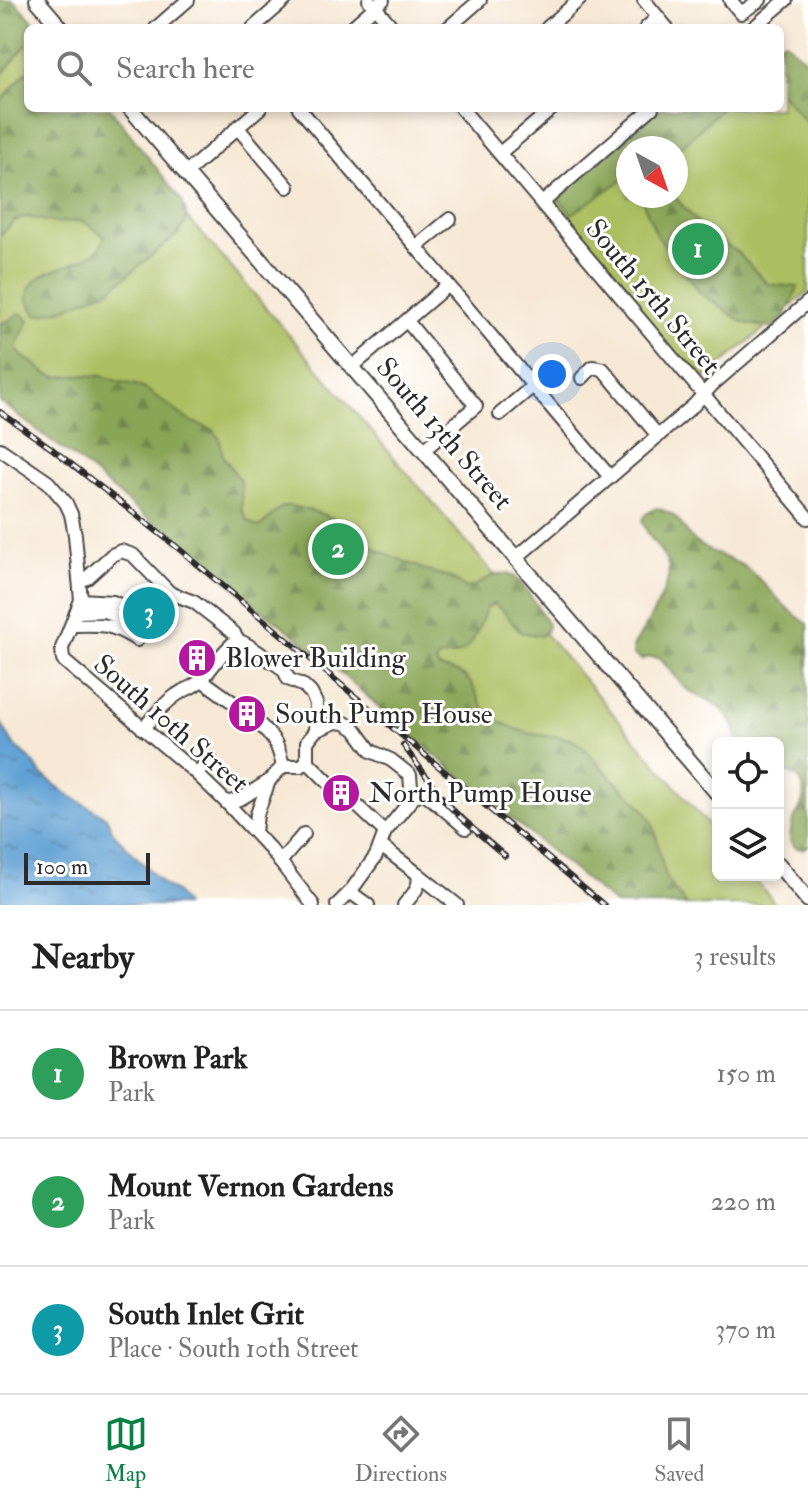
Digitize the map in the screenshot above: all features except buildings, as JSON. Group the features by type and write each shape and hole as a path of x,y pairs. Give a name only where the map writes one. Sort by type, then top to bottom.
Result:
{"main road":[{"path":"37,0 58,24"},
{"name":"South 13th Street","path":"133,112 712,787"},
{"path":"784,871 808,900"}],"street":[{"path":"161,24 188,0"},
{"path":"258,24 285,0"},
{"path":"453,24 480,0"},
{"path":"552,24 579,0"},
{"path":"644,0 664,24"},
{"path":"730,0 741,13 760,0"},
{"path":"758,24 786,0"},
{"path":"355,24 376,2 390,24"},
{"path":"650,24 658,17"},
{"path":"185,174 255,112"},
{"path":"302,112 610,477"},
{"name":"South 15th Street","path":"464,112 808,518"},
{"path":"500,153 548,112"},
{"path":"542,203 647,112"},
{"path":"237,127 288,187"},
{"path":"416,247 450,219"},
{"path":"352,367 448,285"},
{"path":"516,558 808,302"},
{"path":"407,321 476,406 424,450"},
{"path":"582,378 593,367 603,369 658,436"},
{"path":"500,414 533,386"},
{"name":"South 10th Street","path":"0,449 48,482 66,503 74,525 80,606 61,651 65,663 227,803 255,832 313,905"},
{"path":"80,581 112,555 121,551 133,555 170,593 194,602 234,633 237,640 277,663 287,673 288,679 304,686 316,703 315,731"},
{"path":"80,606 121,612"},
{"path":"72,625 112,626 137,640"},
{"path":"143,729 178,693 202,680 237,640"},
{"path":"202,680 238,706"},
{"path":"330,784 307,761 307,742 315,731 336,722 345,723 355,729 371,751 391,760 410,775 412,799"},
{"path":"258,723 276,742 283,766"},
{"path":"197,774 210,758"},
{"path":"227,803 242,798 269,781 283,766 301,766 307,761"},
{"path":"255,832 257,814 269,781"},
{"path":"337,905 376,856 385,832 420,792 466,828"},
{"path":"351,800 385,832"},
{"path":"280,862 304,834"},
{"path":"381,846 457,905"},
{"path":"404,905 418,888 418,874"},
{"path":"350,892 368,905"}],"green space":[{"path":"0,0 13,0 36,24 24,24 24,48 0,77"},
{"path":"0,3 24,31 24,112 36,112 137,163 212,245 712,829 712,881 756,881 776,905 625,905 0,391"},
{"path":"784,41 808,62 808,125 784,97"},
{"path":"784,54 808,82 808,292 700,382 551,206 616,151 616,208 688,208 688,136 633,136 661,112 784,112"},
{"path":"24,75 24,112 113,112 182,201 186,222 179,233 111,289 61,310 38,315 28,301 32,284 53,270 92,254 104,236 81,221 57,223 27,217 14,221 0,236 0,102"},
{"path":"656,112 718,112 688,141 688,136 628,136"},
{"path":"616,147 616,184 572,214 557,197"},
{"path":"645,208 685,208 712,236 737,252 768,284 798,287 785,317 772,328 744,323 700,293 657,235"},
{"path":"19,313 29,321 17,350 47,374 57,377 102,376 136,385 190,421 214,430 223,456 241,482 242,510 248,521 258,527 281,508 298,507 338,521 378,550 462,586 474,586 498,574 517,579 542,614 548,625 547,630 541,636 520,632 494,604 487,607 471,643 460,653 439,658 436,663 439,668 457,672 467,679 483,707 499,721 528,733 567,738 584,748 651,819 665,874 686,905 616,905 199,556 0,402 0,324"},
{"path":"656,508 671,514 691,538 748,569 791,612 808,624 808,846 804,849 796,848 790,842 793,822 804,792 801,781 784,771 784,737 736,737 732,722 724,711 689,691 659,658 642,660 634,655 633,647 656,607 669,574 665,559 642,520"}],"water":[{"path":"0,721 13,744 41,774 106,817 114,834 166,887 176,892 185,905 0,905"}],"railway":[{"path":"0,412 178,548 604,905"},
{"path":"403,745 447,804 505,856"}],"place":[{"name":"Brown Park","path":"698,249"},
{"name":"Mount Vernon Gardens","path":"338,549"},
{"name":"South Inlet Grit","path":"149,613"},
{"name":"Blower Building","path":"197,658"},
{"name":"South Pump House","path":"247,714"},
{"name":"North Pump House","path":"341,793"}]}
